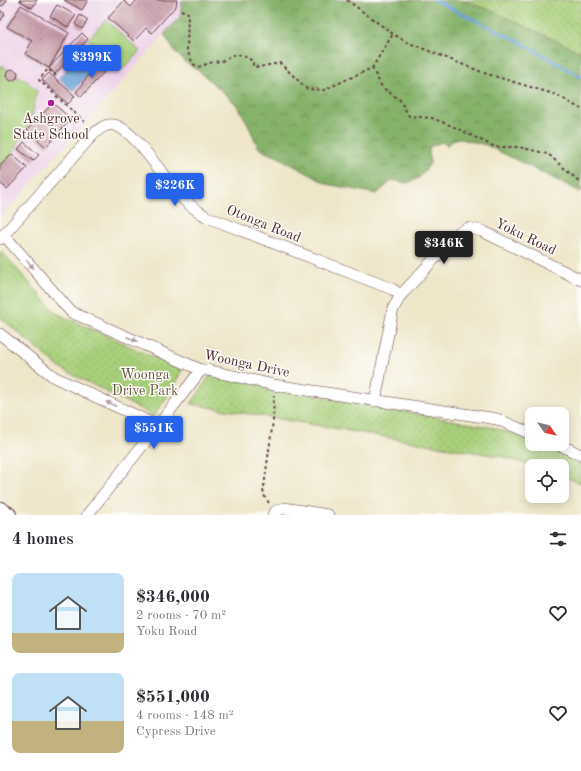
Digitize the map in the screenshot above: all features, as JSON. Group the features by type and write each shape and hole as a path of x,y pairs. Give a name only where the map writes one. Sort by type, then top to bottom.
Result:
{"street":[{"name":"Otonga Road","path":"2,237 88,140 101,127 113,125 122,128 133,137 181,197 192,208 207,217 392,289 401,295"},
{"name":"Yoku Road","path":"375,401 393,309 401,295 458,233 468,228 482,231 581,280"},
{"name":"Woonga Drive","path":"2,237 71,312 201,370 207,370 274,385 497,419 525,431"},
{"path":"0,334 54,377 158,426"},
{"path":"87,515 201,370"},
{"path":"569,449 581,455"},
{"path":"275,513 284,508 328,515"},
{"path":"0,510 8,515"}],"path":[{"path":"347,0 393,34 409,43 484,73 557,95 581,109"},
{"path":"181,10 188,13 187,50 192,64 198,67 213,62 222,61 233,55 242,55 253,61 253,66 258,67 280,63 307,89 324,90 372,68 393,34"},
{"path":"372,68 382,87 400,100 408,116 432,118 495,147 519,147 548,154 581,183"},
{"path":"56,76 48,69 39,80 87,124"},
{"path":"274,388 272,421 263,494 275,513"}],"shaded area":[{"name":"Ashgrove State School","path":"0,0 182,0 180,17 0,218"}],"green space":[{"path":"182,0 463,0 492,11 581,52 581,192 486,145 457,138 447,145 442,142 429,147 430,164 419,178 407,183 392,180 377,194 327,184 258,147 247,122 236,104 175,52 164,34 180,17"},
{"path":"463,0 581,0 581,52 492,11"},
{"path":"106,20 140,51 122,70 88,39"},
{"path":"0,65 27,81 37,91 31,121 12,154 0,166"},
{"name":"Woonga Drive Park","path":"2,252 56,313 182,370 154,416 60,368 0,317 0,254"},
{"path":"211,374 279,389 495,428 525,439 525,451 553,451 581,463 581,483 569,479 569,459 525,459 525,464 503,457 191,404"}],"water":[{"path":"87,47 101,60 73,91 59,78"}],"building":[{"path":"0,0 7,0 3,6 0,5"},
{"path":"19,0 37,0 32,8"},
{"path":"64,0 88,0 82,10"},
{"path":"135,0 177,0 176,6 152,33 146,28 134,41 108,18 124,1 131,7 136,1"},
{"path":"21,5 69,33 49,68 25,54 32,41 7,27"},
{"path":"57,5 76,15 68,27 50,16"},
{"path":"0,10 5,14 0,22"},
{"path":"80,15 88,20 82,29 75,24"},
{"path":"82,33 88,39 55,74 49,68"},
{"path":"103,63 108,68 81,97 76,92 96,67 98,69"},
{"path":"12,69 18,72 17,78 11,81 6,77 7,71"},
{"path":"49,73 75,96 68,104 42,80"},
{"path":"53,103 71,119 46,147 27,130"},
{"path":"24,142 39,155 33,161 18,149"},
{"path":"12,154 27,168 7,189 0,183 0,166"}],"waterway":[{"path":"434,0 522,43 581,77"}],"place":[{"name":"Ashgrove State School","path":"51,103"}]}
